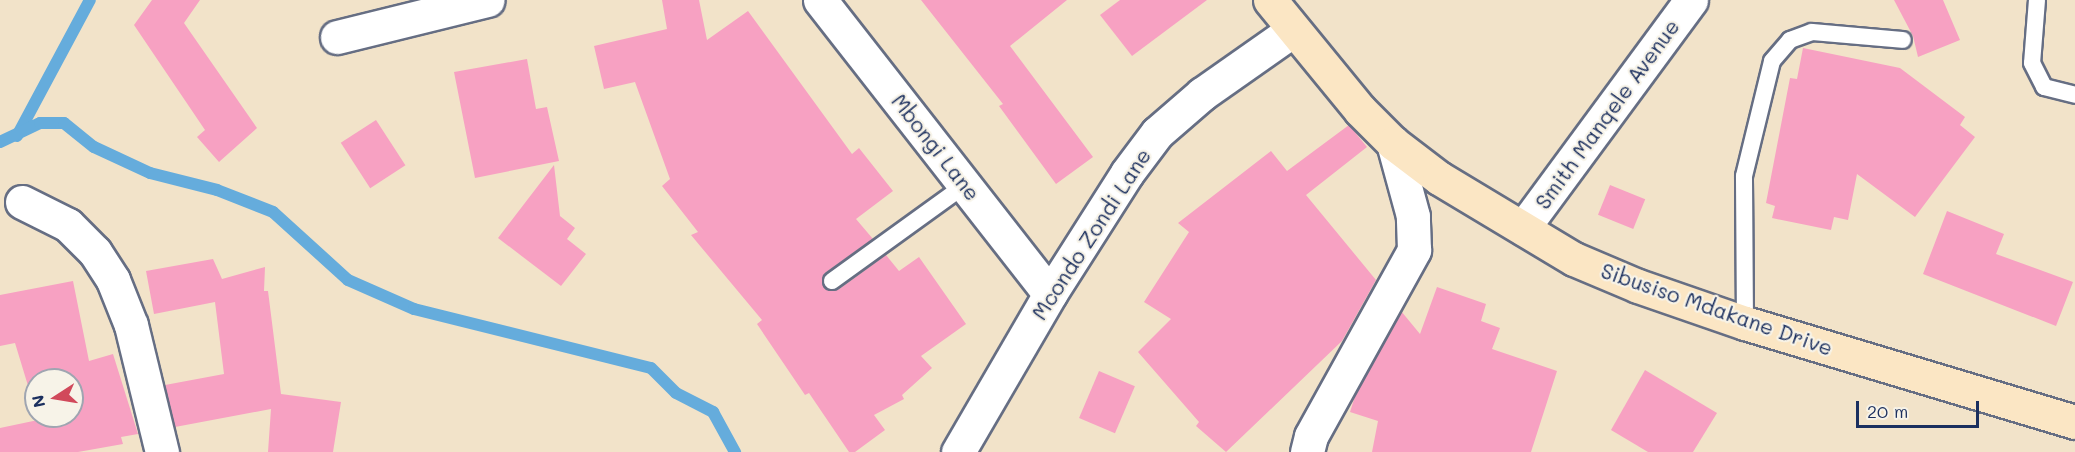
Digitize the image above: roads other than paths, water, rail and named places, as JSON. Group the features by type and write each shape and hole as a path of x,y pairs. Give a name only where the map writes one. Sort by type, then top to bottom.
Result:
{"street":[{"path":"337,37 488,0"},
{"name":"Mbongi Lane","path":"820,0 1050,294"},
{"name":"Sibusiso Mdakane Drive","path":"1270,0 1360,110 1393,143 1439,177 1574,259 1638,286 1745,323 2075,422"},
{"name":"Smith Manqele Avenue","path":"1523,228 1690,0"},
{"name":"Mcondo Zondi Lane","path":"958,452 1050,294 1126,173 1158,133 1202,94 1293,30"},
{"path":"1307,452 1311,436 1414,250 1413,216 1393,143"},
{"path":"22,202 68,225 95,252 112,280 130,325 162,452"}],"lane":[{"path":"2037,0 2030,54 2037,75 2044,87 2075,95"},
{"path":"1745,323 1744,176 1772,61 1790,39 1812,32 1903,40"},
{"path":"832,281 965,185"}],"waterway":[{"path":"17,136 90,0"},
{"path":"0,142 40,123 64,123 94,147 150,173 217,190 273,212 348,280 414,309 651,368 676,393 713,412 735,452"}]}
